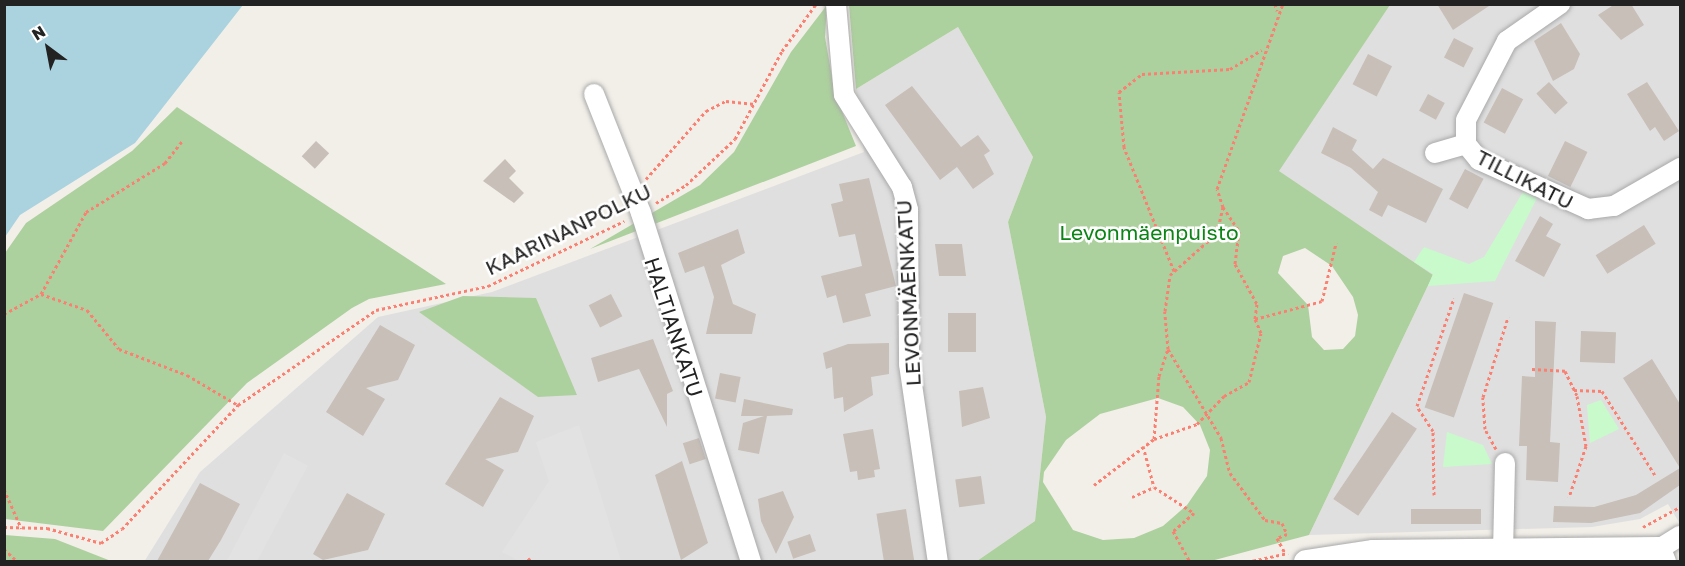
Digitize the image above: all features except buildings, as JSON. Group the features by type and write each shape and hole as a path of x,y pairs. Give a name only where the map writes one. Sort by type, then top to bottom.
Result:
{"street":[{"name":"LEVONMÄENKATU","path":"837,4 844,94 902,187 908,210 909,364 938,561"},
{"path":"1466,144 1466,120 1508,41 1560,4"},
{"name":"HALTIANKATU","path":"594,94 637,203 751,561"},
{"name":"TILLIKATU","path":"1435,153 1466,144 1479,160 1588,210 1614,206 1680,168"},
{"path":"1503,552 1505,464"},
{"path":"1296,557 1373,552 1661,555 1680,536"}],"path":[{"name":"KAARINANPOLKU","path":"4,527 47,528 101,543 122,529 238,405 376,310 488,286 712,163 755,104 782,51 816,4"},
{"path":"1275,4 1277,11"},
{"path":"1094,485 1154,439 1206,418 1224,396 1249,382 1261,333 1255,319 1257,304 1235,264 1239,231 1223,207 1217,189 1277,11 1283,4"},
{"path":"1154,439 1159,376 1168,349 1165,311 1174,271 1124,147 1119,92 1142,74 1230,69 1264,49"},
{"path":"637,203 706,111 726,101 755,104"},
{"path":"4,314 41,294 86,212 165,163 182,141"},
{"path":"1174,271 1216,233 1223,207"},
{"path":"1255,319 1322,301 1336,243"},
{"path":"41,294 87,310 119,349 187,375 238,405"},
{"path":"1434,495 1433,431 1417,406 1454,298"},
{"path":"1505,464 1485,429 1483,397 1508,317"},
{"path":"1168,349 1206,418 1221,438 1230,473 1265,520 1282,523 1287,534 1277,538 1296,557"},
{"path":"1532,369 1565,371 1574,390 1586,446 1569,497"},
{"path":"1574,390 1602,391 1655,475"},
{"path":"1143,446 1154,487 1194,513 1173,531 1190,561"},
{"path":"1132,497 1154,487"},
{"path":"4,489 21,528"},
{"path":"4,549 18,561"},
{"path":"528,558 532,561"},
{"path":"290,561 296,561"}],"shaded area":[{"path":"1390,5 1680,5 1680,524 1668,504 1640,519 1592,527 1309,535 1433,275 1278,171"},
{"path":"958,27 1033,157 1008,222 1046,417 1035,521 977,561 144,562 200,472 378,317 492,292 864,152 856,89"},
{"path":"579,425 621,561 519,561 502,552 549,481 536,442"},
{"path":"284,453 308,466 257,562 226,562"}],"green space":[{"path":"827,5 825,37 835,94 856,146 590,249 700,185 734,152 791,52"},
{"name":"Levonmäenpuisto","path":"849,5 1390,5 1279,171 1433,275 1309,535 1211,561 977,561 1035,521 1046,417 1008,222 1033,157 958,27 856,89","holes":["1305,248 1332,266 1353,297 1358,315 1355,336 1343,349 1324,350 1312,337 1308,305 1278,273 1283,256","1158,398 1183,407 1200,425 1210,450 1207,476 1187,505 1163,526 1134,538 1103,540 1073,530 1043,482 1044,472 1066,440 1100,414"]},
{"path":"177,107 446,284 369,299 352,308 247,383 103,531 5,519 5,253 26,223 132,151"},
{"path":"1523,192 1537,198 1495,281 1428,286 1433,274 1414,262 1424,247 1469,264 1484,257"},
{"path":"463,296 536,298 577,395 538,397 419,312"},
{"path":"1601,400 1619,429 1590,443 1587,405"},
{"path":"1447,432 1483,445 1492,464 1443,467"},
{"path":"5,535 55,539 111,561 5,561"}],"water":[{"path":"5,4 243,5 135,143 20,215 5,237"}]}
